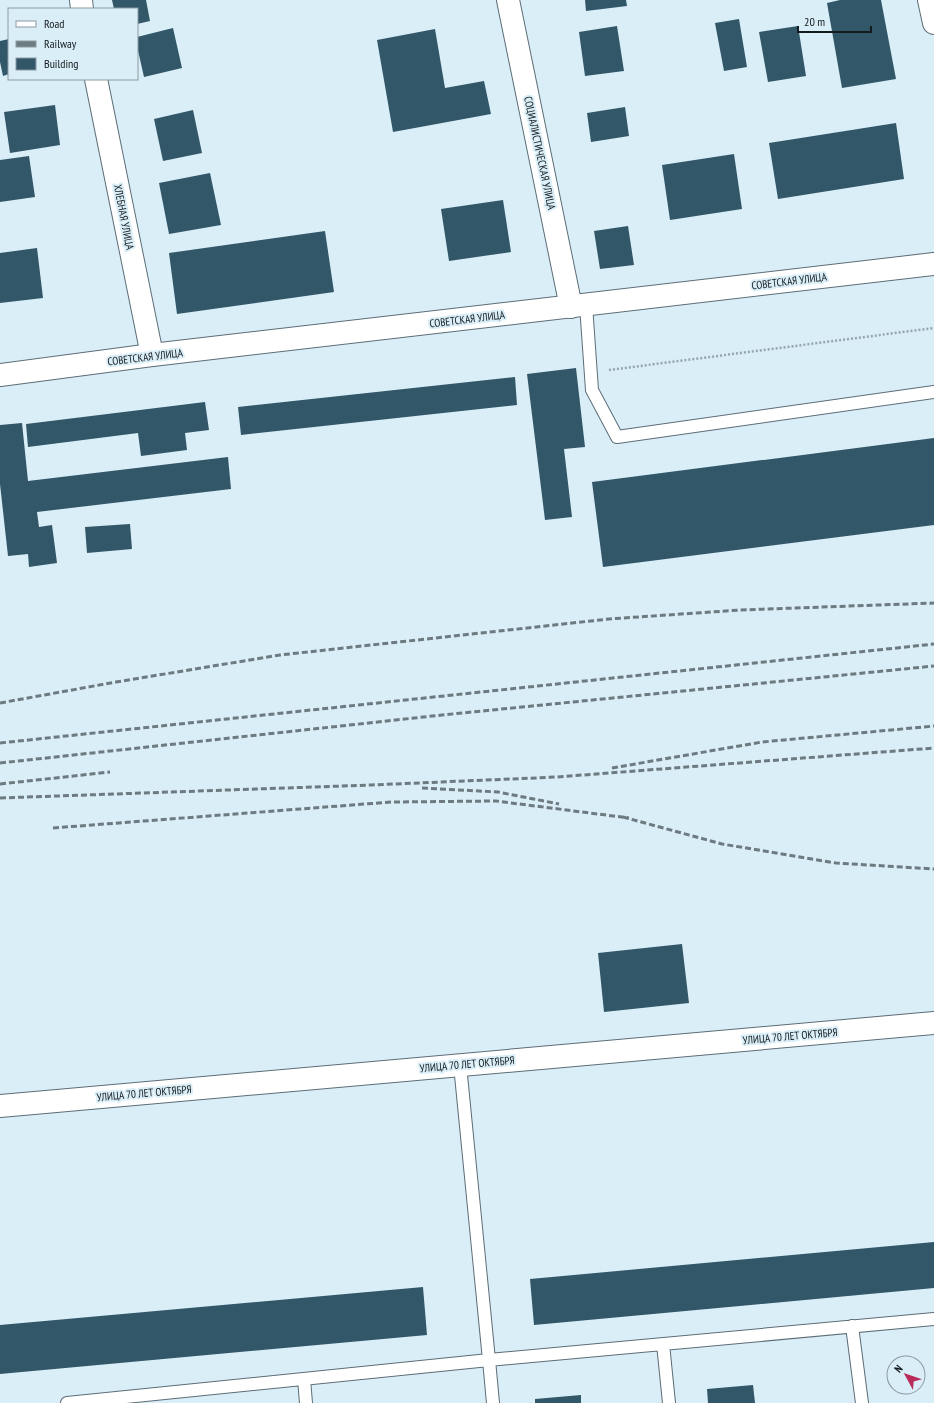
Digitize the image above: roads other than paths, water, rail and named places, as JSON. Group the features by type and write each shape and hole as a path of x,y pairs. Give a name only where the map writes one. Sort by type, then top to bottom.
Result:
{"street":[{"name":"СОЦИАЛИСТИЧЕСКАЯ УЛИЦА","path":"508,0 579,306"},
{"path":"929,0 934,23"},
{"name":"ХЛЕБНАЯ УЛИЦА","path":"96,80 152,356"},
{"name":"СОВЕТСКАЯ УЛИЦА","path":"0,375 934,264"},
{"name":"УЛИЦА 70 ЛЕТ ОКТЯБРЯ","path":"0,1106 934,1023"}],"lane":[{"path":"579,306 592,390 616,437 934,392"},
{"path":"460,1065 493,1403"},
{"path":"67,1403 489,1360 934,1319"},
{"path":"852,1326 862,1403"},
{"path":"664,1344 669,1403"},
{"path":"304,1379 306,1403"}],"railway":[{"path":"0,703 280,655 609,619 740,610 934,603"},
{"path":"0,743 934,644"},
{"path":"0,763 442,715 934,666"},
{"path":"612,768 762,742 934,726"},
{"path":"0,798 557,777 934,748"},
{"path":"0,784 110,772"},
{"path":"422,788 498,792 559,804"},
{"path":"53,828 391,802 496,801 629,818"},
{"path":"623,817 722,844 836,863 934,869"}]}
